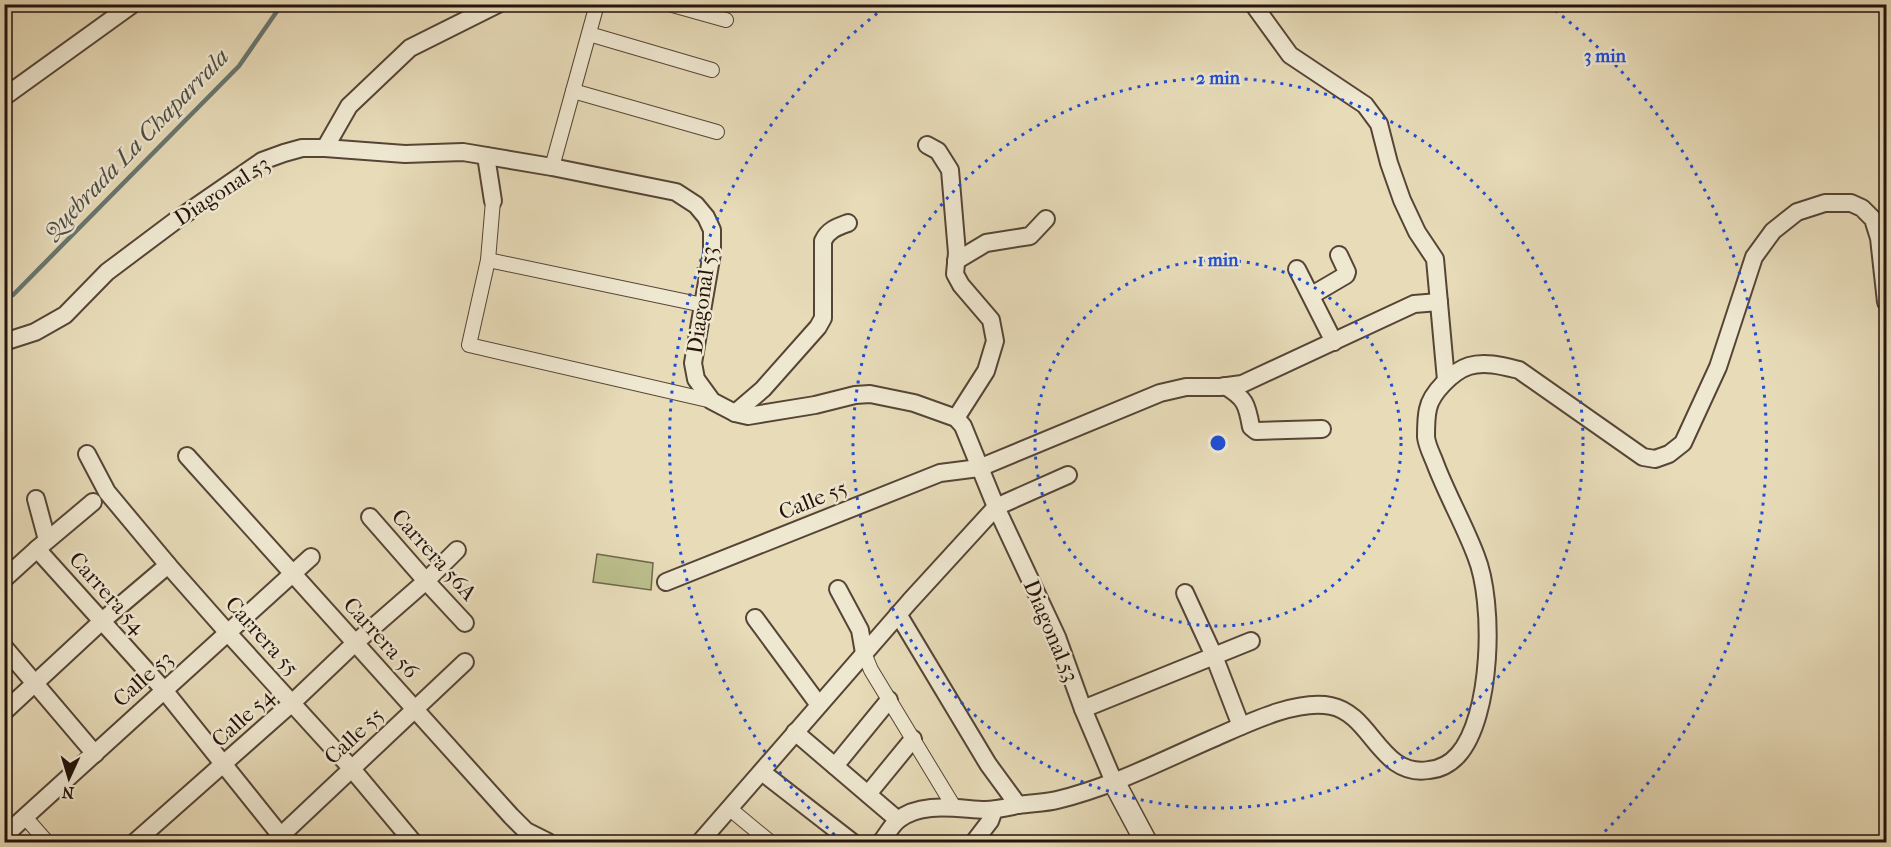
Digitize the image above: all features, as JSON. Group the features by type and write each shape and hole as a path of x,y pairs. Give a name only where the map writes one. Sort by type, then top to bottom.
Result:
{"street":[{"path":"4,97 133,4"},
{"path":"325,148 349,106 410,48 498,4"},
{"path":"552,166 597,4"},
{"path":"669,4 726,20"},
{"path":"1253,4 1290,55 1365,105 1379,124 1402,200 1417,232 1435,259 1446,380"},
{"path":"589,34 712,70"},
{"path":"573,91 717,132"},
{"path":"486,156 493,201 488,260 469,345 712,401 748,416 870,394 914,403 956,418 986,371 995,341 991,320 961,285 956,274 950,170 938,151 927,145"},
{"name":"Diagonal 53","path":"4,342 35,332 65,315 107,272 175,221 262,161 302,148 405,154 464,153 552,166 676,192 696,205 706,217 712,230 712,253 693,363 696,379 712,401"},
{"path":"881,843 898,820 922,810 954,807 993,810 1057,800 1114,782 1241,726 1299,706 1328,705 1345,709 1387,756 1402,768 1421,772 1438,769 1452,762 1466,746 1477,722 1483,699 1487,618 1484,580 1476,555 1446,492 1426,439 1428,407 1446,380 1469,366 1497,364 1519,370 1643,457 1655,459 1669,454 1683,443 1718,368 1754,257 1773,231 1797,212 1825,203 1851,203 1862,208 1873,219 1879,238 1887,302"},
{"path":"956,261 986,243 1030,236 1046,219"},
{"path":"735,412 763,389 818,327 823,318 823,241 826,235 836,227 848,223"},
{"path":"1312,295 1346,275 1347,272 1339,255"},
{"path":"488,260 703,305"},
{"path":"1297,269 1334,342"},
{"name":"Calle 55","path":"666,582 940,473 979,468 1160,393 1186,387 1242,384 1414,304 1439,302"},
{"path":"1225,386 1238,394 1246,403 1251,427 1256,431 1322,429"},
{"name":"Diagonal 53","path":"956,418 963,426 996,507 1056,637 1114,782 1146,843"},
{"name":"Carrera 55","path":"87,454 107,492 228,633 352,769 412,843"},
{"name":"Carrera 56","path":"187,456 511,816 526,831 543,842"},
{"path":"700,843 898,614 996,507 1068,475"},
{"path":"36,499 42,545"},
{"path":"4,579 93,502"},
{"name":"Carrera 56A","path":"370,517 465,623"},
{"name":"Carrera 54","path":"42,545 102,621 164,690 225,764 282,840"},
{"name":"Calle 54","path":"135,843 225,764 457,550"},
{"name":"Calle 53","path":"4,836 311,557"},
{"path":"4,712 102,621 168,565"},
{"path":"838,590 860,630 870,670 954,807"},
{"path":"1185,593 1214,656 1241,726"},
{"path":"898,614 988,764 1018,805"},
{"path":"754,618 819,705"},
{"path":"1083,709 1251,641"},
{"path":"4,647 95,754"},
{"name":"Calle 55","path":"282,840 352,769 465,662"},
{"path":"835,766 889,699"},
{"path":"795,732 898,820"},
{"path":"868,794 913,739"},
{"path":"762,772 852,843"},
{"path":"730,809 770,843"},
{"path":"974,843 990,821 993,810"},
{"path":"25,817 47,843"}],"green space":[{"path":"597,554 653,563 651,590 593,582"}],"waterway":[{"name":"Quebrada La Chaparrala","path":"4,295 13,295 239,66 282,4"}]}
